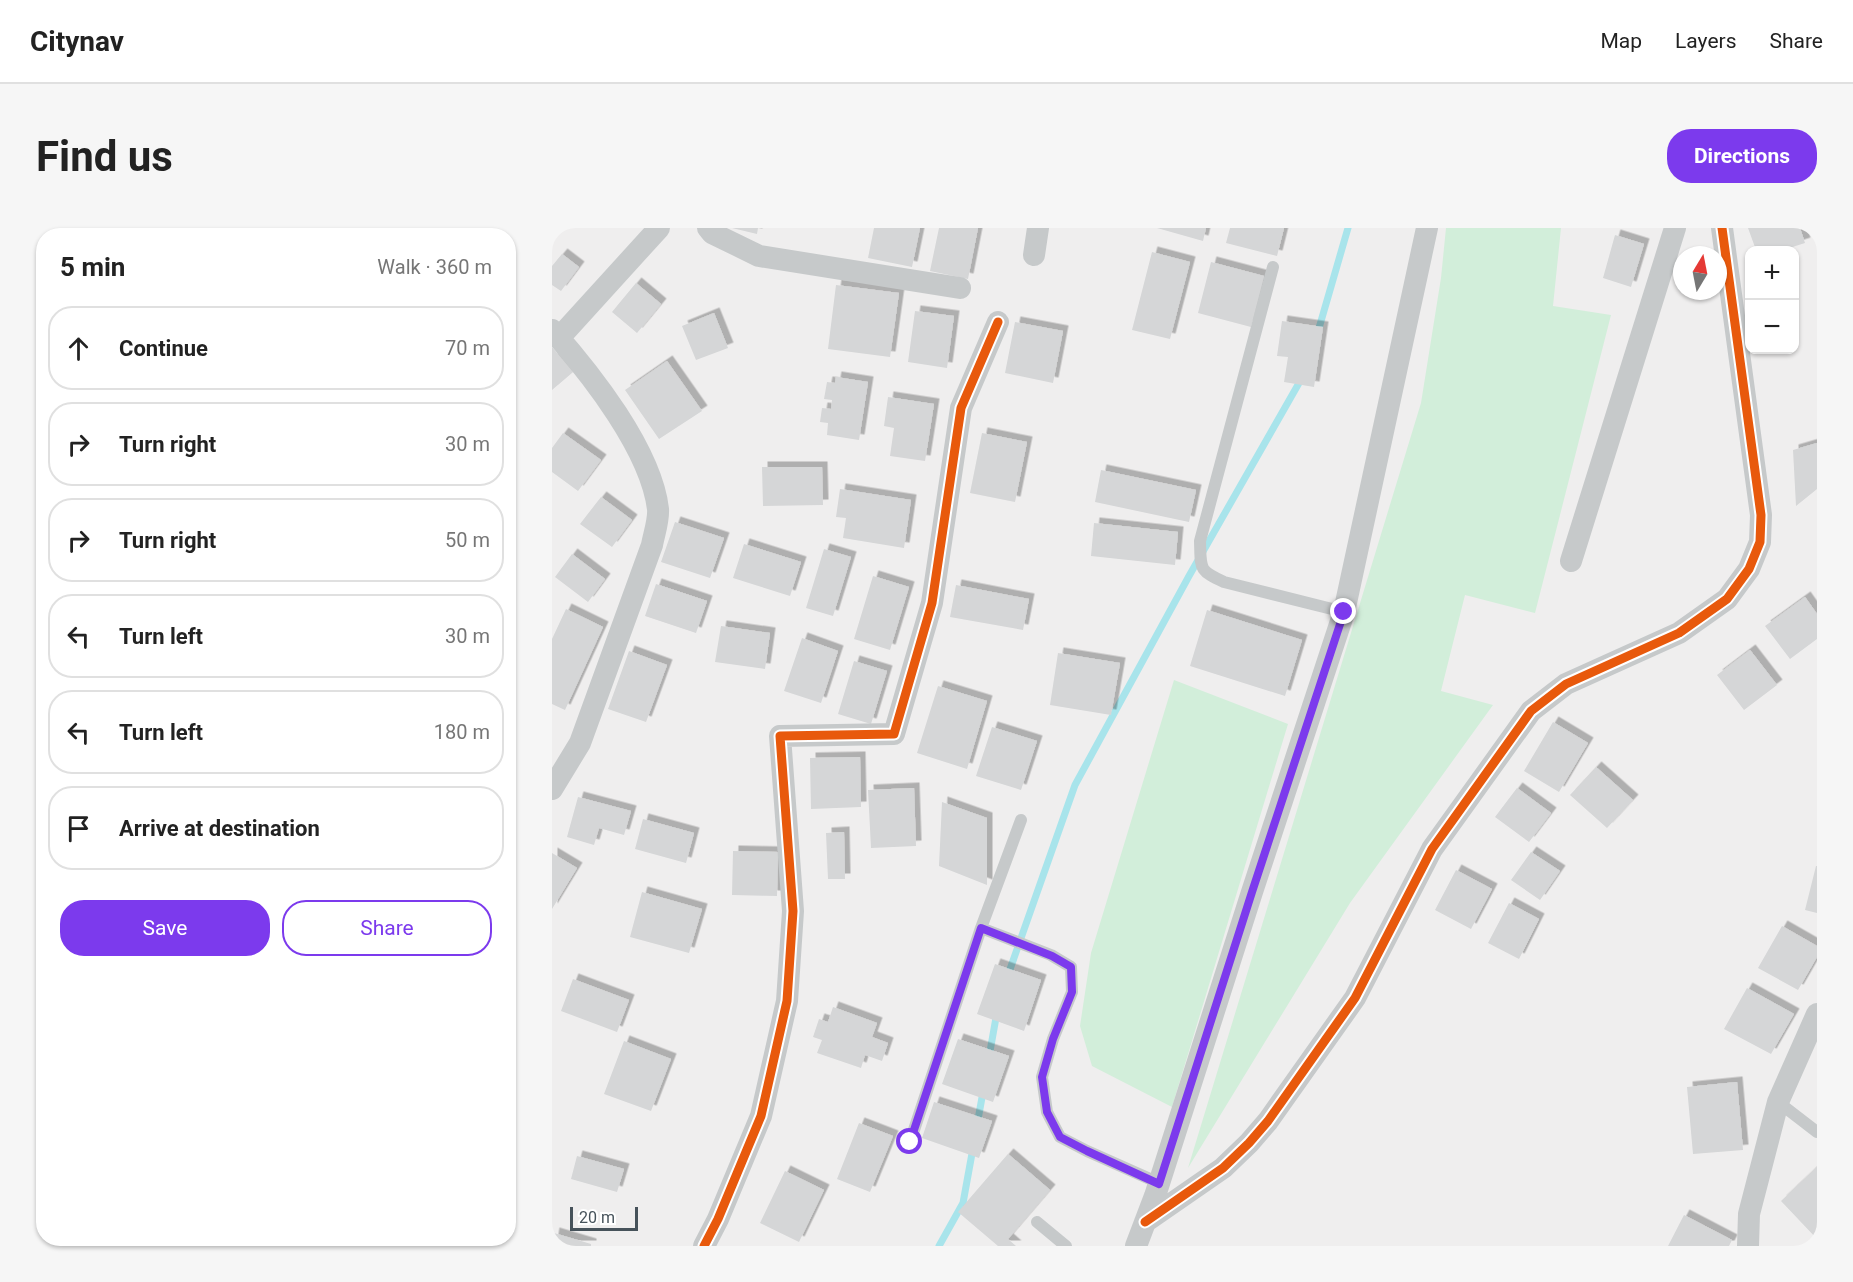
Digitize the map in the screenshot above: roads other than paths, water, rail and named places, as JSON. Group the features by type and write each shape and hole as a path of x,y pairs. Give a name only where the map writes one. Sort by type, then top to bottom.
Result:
{"street":[{"path":"552,789 580,743 652,545 658,512 650,474 617,413 556,334 658,228"},
{"path":"708,228 759,256 960,288"},
{"path":"1034,255 1038,228"},
{"path":"1136,1246 1159,1184 1344,612 1427,228"},
{"path":"1570,561 1675,228"},
{"path":"1145,1222 1223,1168 1250,1143 1269,1121 1354,998 1432,849 1531,711 1566,684 1679,633 1728,599 1749,569 1760,542 1761,515 1722,228"},
{"path":"704,1246 718,1219 761,1116 787,1001 793,911 780,736 894,734 932,603 961,408 998,322"},
{"path":"1748,1246 1749,1214 1778,1102 1817,1014"}],"lane":[{"path":"1273,267 1200,541 1201,566 1205,573 1224,582 1344,612"},
{"path":"910,1142 981,928 1021,820"},
{"path":"981,928 1052,956 1071,967 1072,992 1053,1039 1042,1077 1047,1112 1060,1137 1159,1184"},
{"path":"1778,1102 1817,1132"},
{"path":"1037,1222 1066,1246"}],"waterway":[{"path":"1317,335 1348,228"},
{"path":"1008,975 1075,785 1189,576 1303,376"},
{"path":"989,1057 997,1012"},
{"path":"977,1125 983,1092"},
{"path":"939,1246 963,1203 973,1148"}]}
